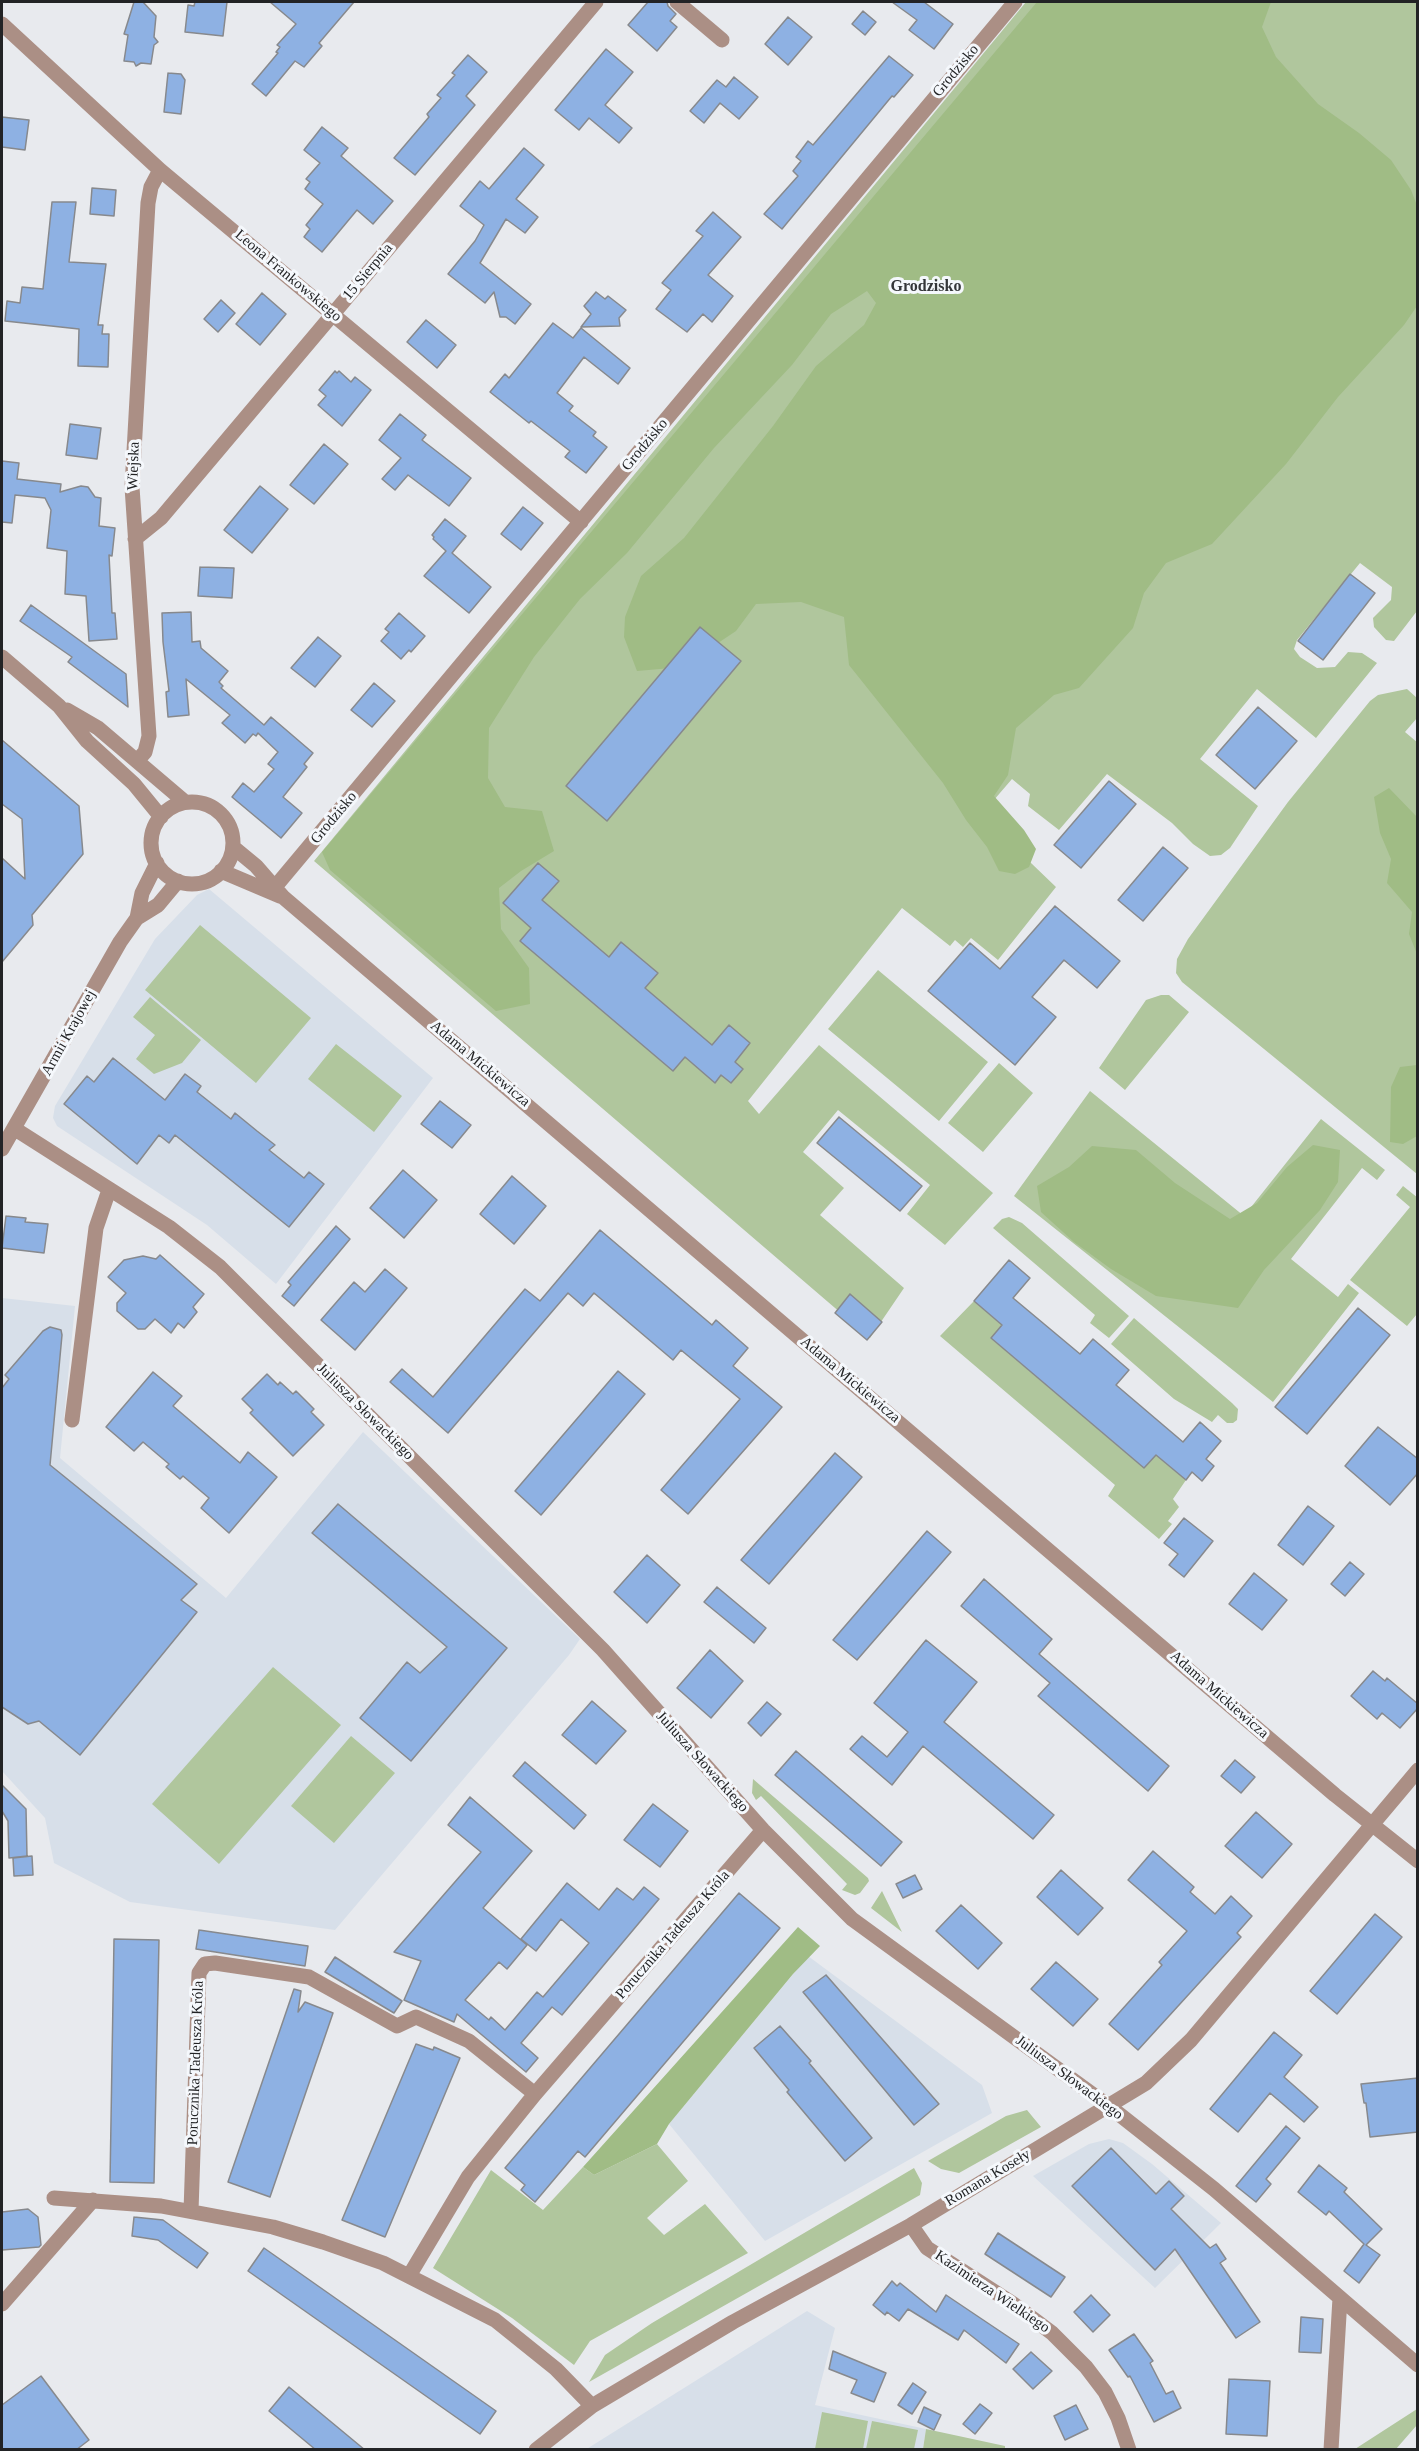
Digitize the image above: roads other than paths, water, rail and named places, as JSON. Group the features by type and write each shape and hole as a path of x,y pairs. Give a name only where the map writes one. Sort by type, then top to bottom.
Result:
{"street":[{"name":"15 Sierpnia","path":"135,539 161,518 596,2"},
{"path":"677,2 722,40"},
{"name":"Grodzisko","path":"279,892 581,522 1015,2"},
{"name":"Leona Frankowskiego","path":"2,24 160,170 581,522"},
{"name":"Wiejska","path":"136,761 145,752 149,736 132,487 148,203 151,187 160,170"},
{"path":"2,657 59,706 87,741 134,784 161,817"},
{"path":"59,706 98,728 185,802"},
{"path":"185,802 196,802 216,809 229,826 233,846 231,857 221,871 209,880 199,883 178,881 168,876 157,863 152,850 153,829 161,817 175,806 185,802"},
{"name":"Adama Mickiewicza","path":"233,846 256,866 279,892 1371,1824 1418,1861"},
{"name":"Armii Krajowej","path":"137,918 142,893 157,863"},
{"name":"Adama Mickiewicza","path":"221,871 245,883 279,892"},
{"name":"Armii Krajowej","path":"2,1149 15,1130 120,942 137,918 158,905 178,881"},
{"name":"Juliusza Słowackiego","path":"15,1130 177,1233 220,1267 603,1650 763,1830 852,1919 1110,2107 1214,2190 1418,2365"},
{"path":"72,1420 96,1228 109,1190"},
{"name":"Romana Koseły","path":"536,2450 592,2406 733,2322 911,2225 1072,2127 1110,2107 1146,2083 1191,2040 1418,1770"},
{"name":"Porucznika Tadeusza Króla","path":"409,2276 468,2178 535,2094 763,1830"},
{"name":"Porucznika Tadeusza Króla","path":"190,2211 199,1973 205,1964 215,1963 309,1977 397,2026 416,2017 469,2041 535,2094"},
{"path":"54,2198 161,2206 273,2227 383,2264 495,2320 556,2369 592,2406"},
{"path":"2,2304 93,2200"},
{"name":"Kazimierza Wielkiego","path":"911,2225 927,2248 1012,2303 1052,2333 1086,2367 1104,2392 1118,2418 1129,2450"},
{"path":"1331,2450 1340,2298"}],"district":[{"name":"Grodzisko","path":"926,287"}]}
